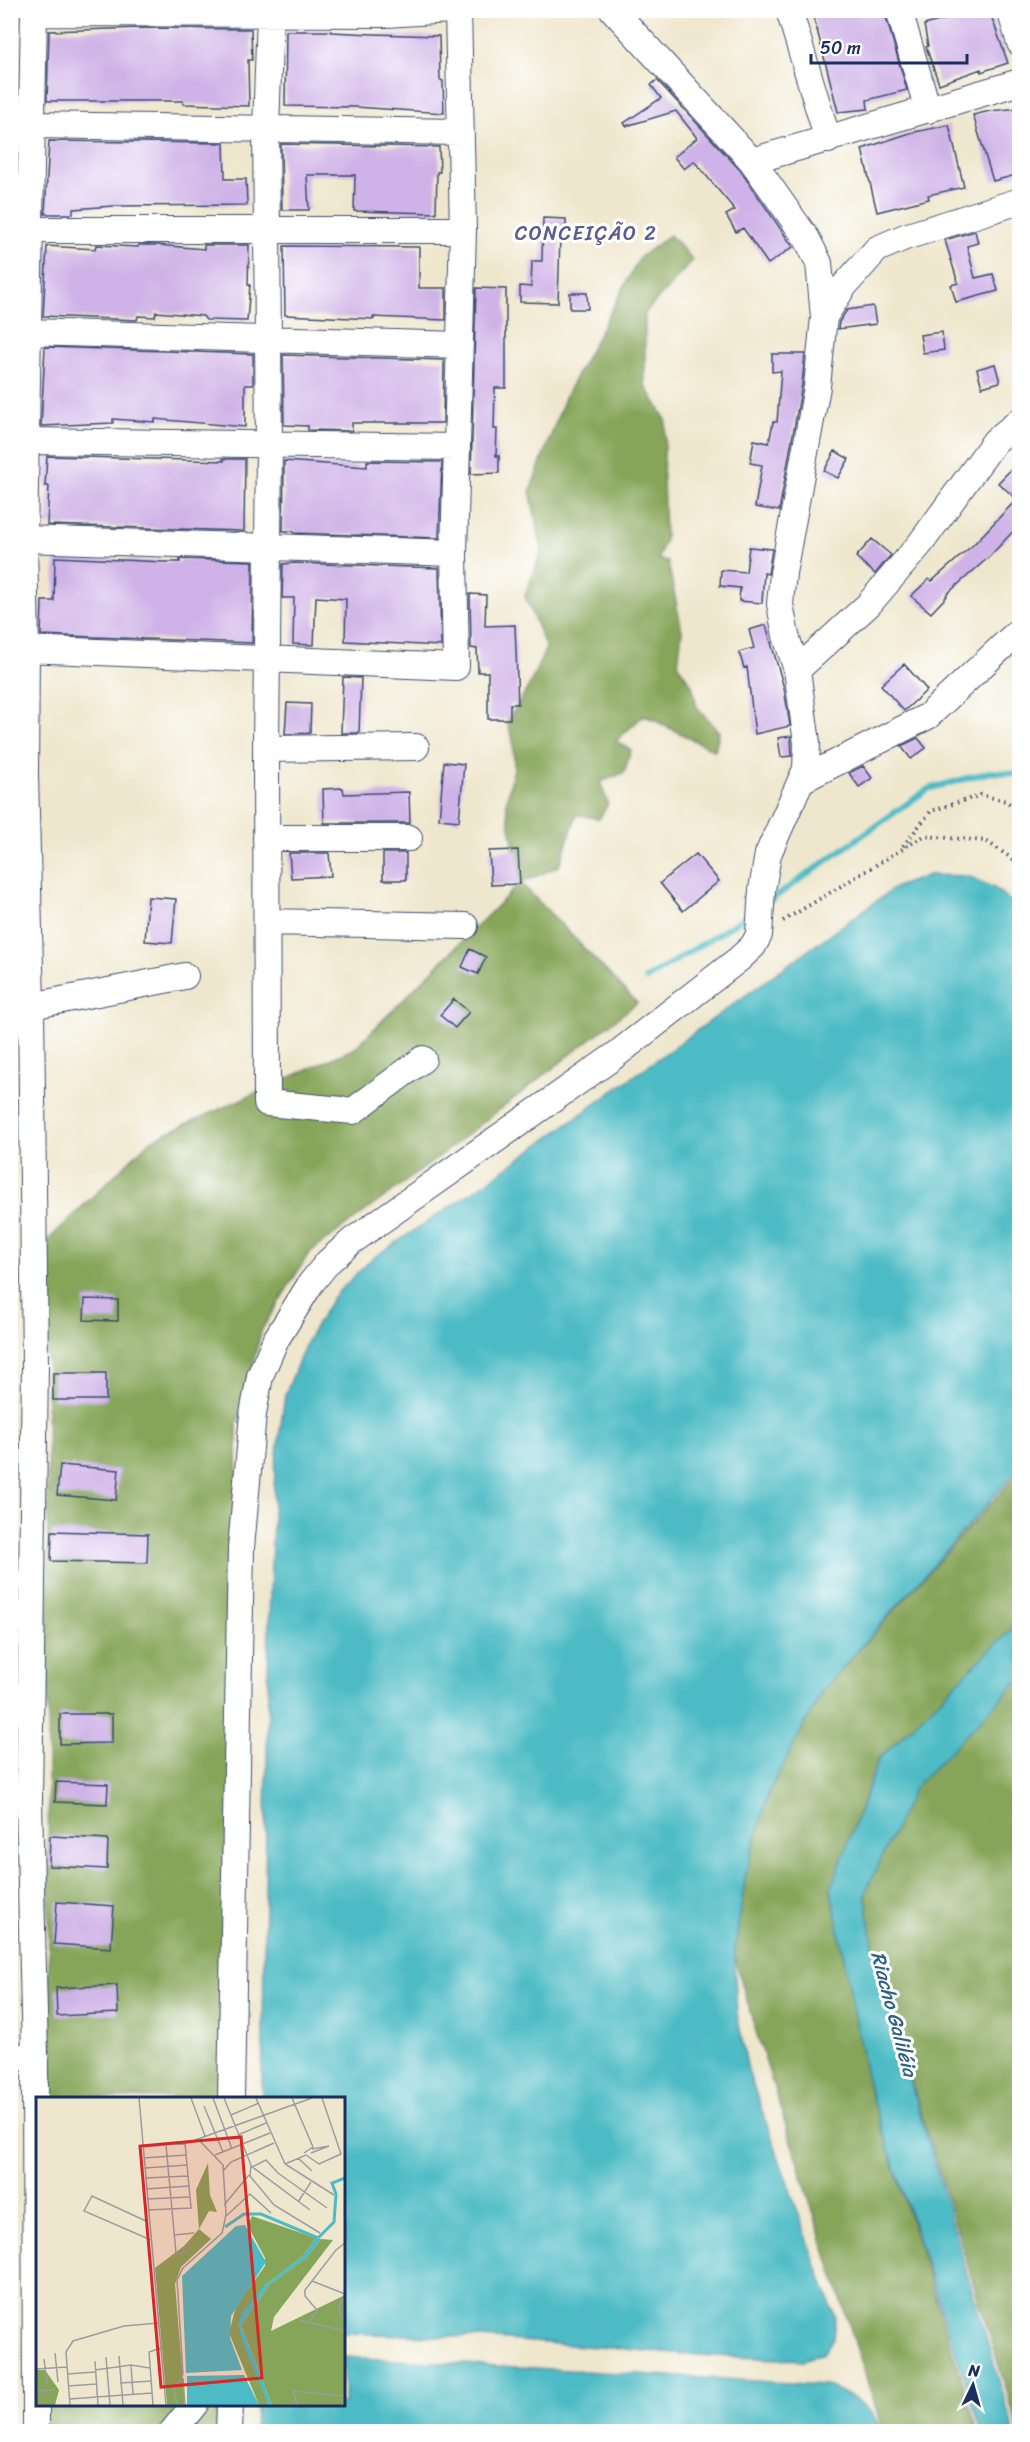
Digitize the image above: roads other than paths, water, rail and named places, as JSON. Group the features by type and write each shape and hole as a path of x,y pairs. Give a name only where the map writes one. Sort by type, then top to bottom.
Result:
{"street":[{"path":"36,2432 23,2056 20,1798 34,1366 31,1006 20,954 18,771 26,649 24,539 34,12 386,14 450,10"},
{"path":"26,649 456,667 454,553 463,230 458,10"},
{"path":"231,2097 241,1548 253,1414 260,1376 275,1341 311,1282 328,1262 352,1241 613,1058 753,946 760,928 762,890 768,854 806,769 807,743 797,670 786,636 780,604 783,573 817,387 824,317 819,263 807,239 752,161 613,10"},
{"path":"789,10 828,140"},
{"path":"899,10 928,110"},
{"path":"1010,10 1020,43"},
{"path":"270,12 266,130 270,444 266,749 267,1103 353,1111 423,1059"},
{"path":"752,161 1020,82"},
{"path":"32,125 460,132"},
{"path":"824,317 844,286 877,249 905,237 1020,201"},
{"path":"30,230 463,230"},
{"path":"29,332 460,345"},
{"path":"797,670 868,605 920,544 995,441 1020,421"},
{"path":"27,441 456,447"},
{"path":"24,539 268,545 454,553"},
{"path":"802,780 928,716 1020,630"},
{"path":"266,749 416,747"},
{"path":"266,838 409,838"},
{"path":"267,922 465,926"},
{"path":"31,1006 185,976"},
{"path":"172,2432 193,2406"},
{"path":"229,2432 230,2406"}],"water":[{"path":"929,875 968,876 994,888 1014,904 1019,918 1019,1468 823,1690 769,1791 746,1872 734,1956 737,2014 748,2071 835,2317 833,2339 823,2353 803,2360 713,2356 469,2337 345,2333 345,2097 262,2097 269,1618 275,1468 285,1395 307,1341 333,1297 373,1258 487,1182 896,887"},
{"path":"1019,1622 1019,1680 914,1788 865,1893 877,1970 1014,2431 982,2432 868,2086 831,1889 878,1760"},
{"path":"345,2357 824,2385 851,2397 866,2407 881,2431 253,2431 258,2406 345,2406"}],"waterway":[{"path":"768,902 928,789 990,772 1020,774"},
{"path":"646,979 755,911"}],"district":[{"name":"CONCEIÇÃO 2","path":"586,233"}],"water label":[{"name":"Riacho Galiléia","path":"894,2014"}]}
